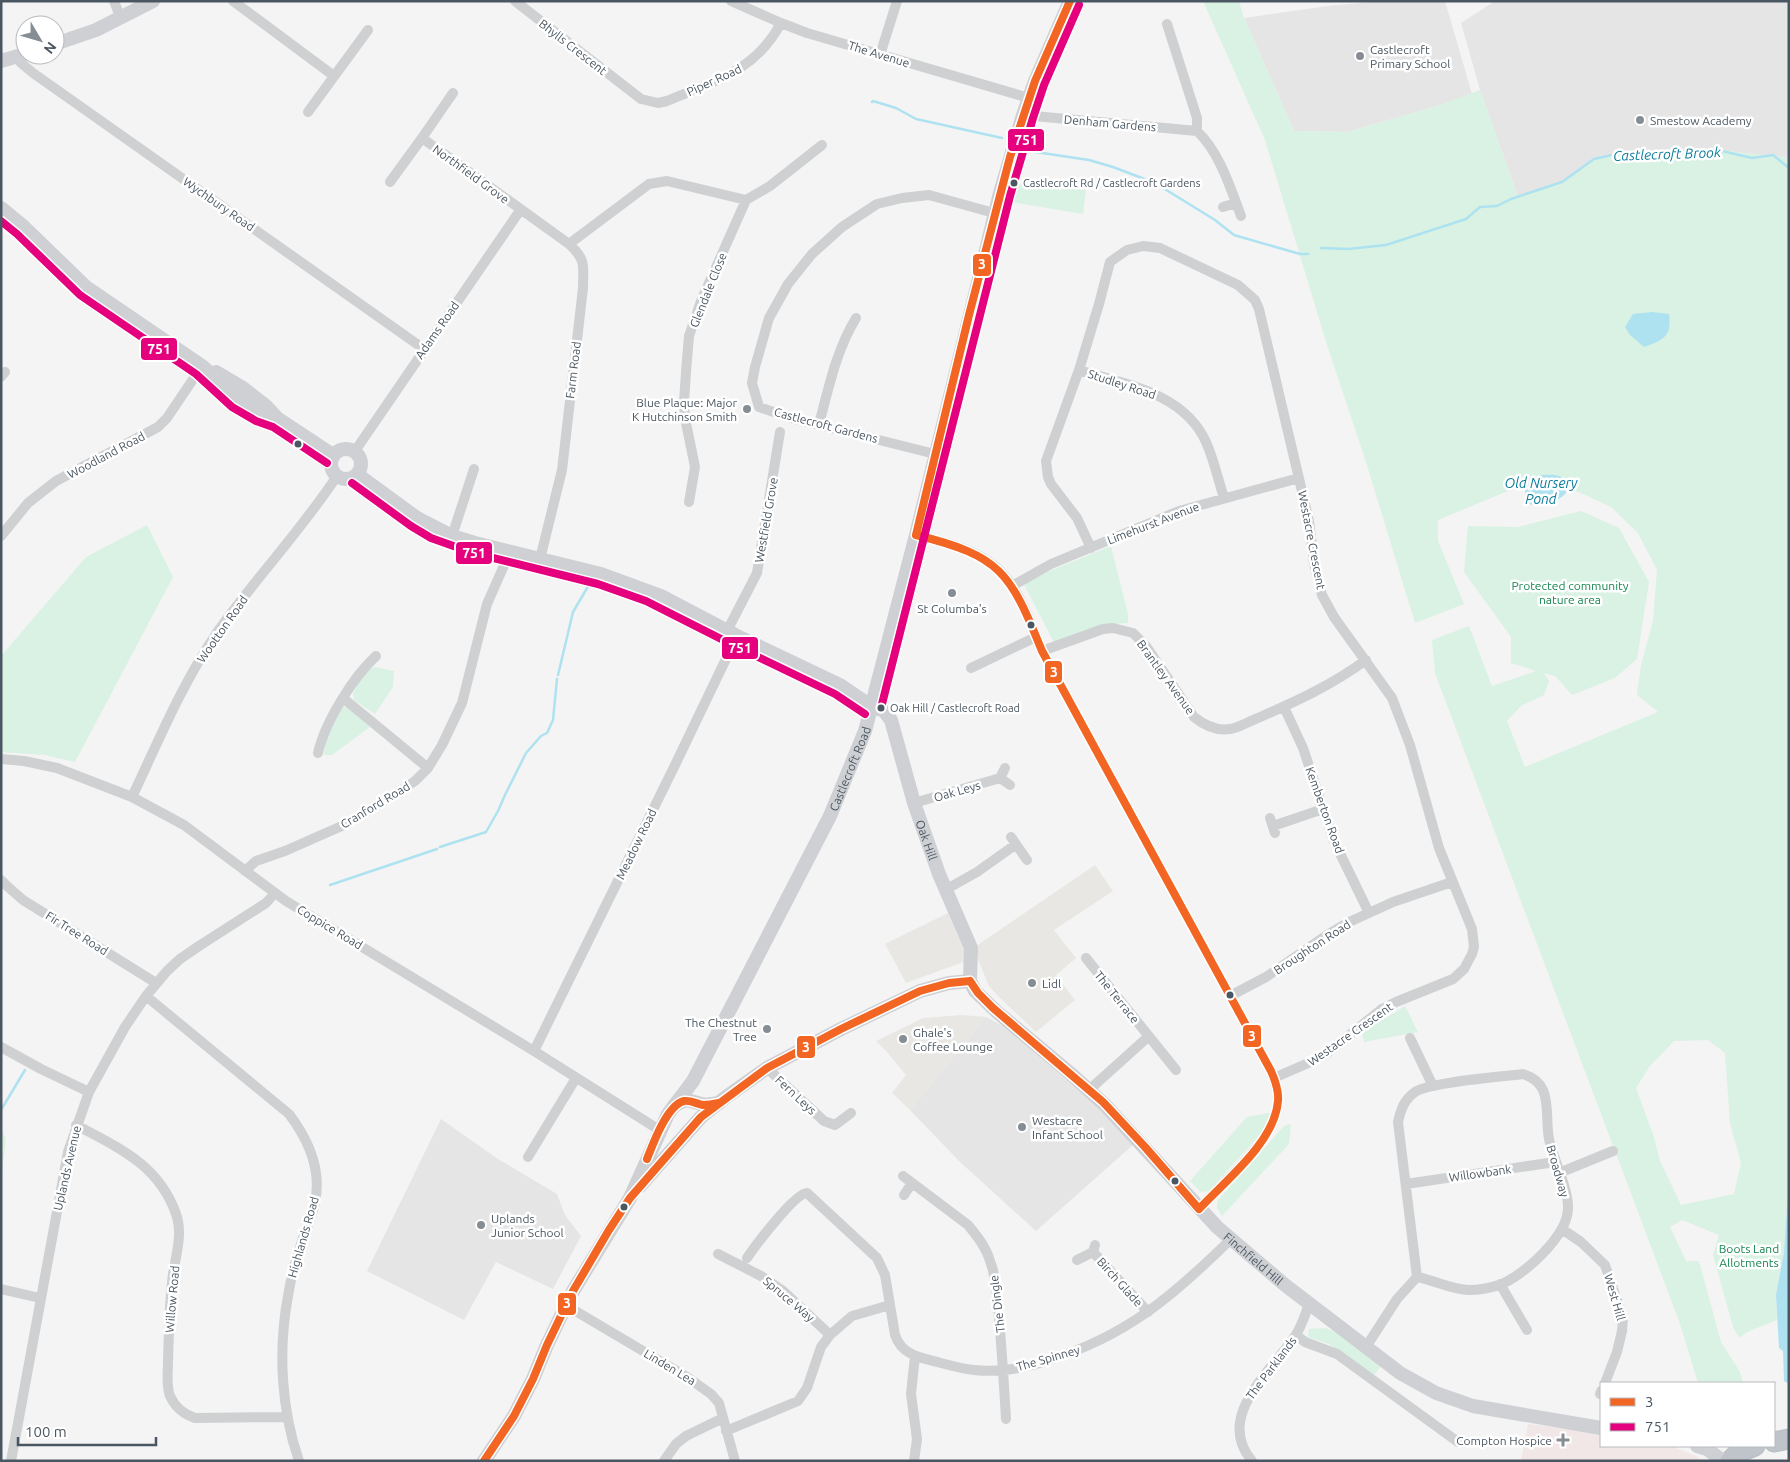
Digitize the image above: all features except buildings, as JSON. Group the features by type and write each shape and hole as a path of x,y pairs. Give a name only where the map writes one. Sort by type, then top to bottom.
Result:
{"highway":[{"path":"1775,1442 1789,1439"},
{"path":"1730,1461 1738,1453 1753,1447"}],"street":[{"path":"114,1 121,19"},
{"path":"65,41 121,19 153,1"},
{"path":"233,1 334,76"},
{"name":"Bhylls Crescent","path":"515,1 632,93"},
{"name":"The Avenue","path":"731,1 781,24 1029,98"},
{"path":"880,55 897,1"},
{"name":"Castlecroft Road","path":"630,1198 658,1125 693,1081 830,816 856,756 865,731 916,534 994,213 1029,98 1070,1"},
{"name":"Piper Road","path":"632,93 649,102 667,101 736,72 761,52 774,37 781,24"},
{"path":"308,112 368,30"},
{"path":"1166,32 1197,118 1197,131 1208,141 1226,177 1241,216"},
{"path":"1,61 15,57"},
{"name":"Wychbury Road","path":"28,65 33,73 424,349"},
{"name":"Northfield Grove","path":"390,182 453,93"},
{"name":"Denham Gardens","path":"1023,115 1197,131"},
{"name":"Northfield Grove","path":"422,138 520,209"},
{"path":"569,244 649,184 667,181 746,200 770,186 822,144"},
{"name":"Castlecroft Gardens","path":"935,454 792,418 759,407 752,383 755,367 769,318 788,284 806,261 842,227 877,204 902,198 929,195 994,213"},
{"name":"Glendale Close","path":"689,502 695,472 686,425 684,402 689,336 701,301 746,200"},
{"path":"1223,207 1236,203"},
{"path":"1,208 24,227 86,287 202,366 238,399 260,412 277,418 333,455"},
{"name":"Adams Road","path":"355,451 520,209"},
{"name":"Farm Road","path":"520,209 569,244 579,253 583,261 583,288 562,470 540,559"},
{"name":"Westacre Crescent","path":"1090,548 1077,518 1051,484 1046,461 1079,370 1110,262 1127,250 1143,246 1160,248 1238,285 1255,300 1259,309 1310,521 1317,579 1322,595 1334,617 1392,698 1410,745 1439,848 1469,920 1474,939 1472,954 1464,969 1453,979 1406,996 1382,1009 1327,1053 1274,1078"},
{"path":"819,424 837,356 846,334 856,318"},
{"name":"Woodland Road","path":"1,536 28,503 56,481 158,427 167,418 202,366"},
{"name":"Studley Road","path":"1079,370 1161,397 1181,410 1200,430 1206,442 1224,498"},
{"name":"Westfield Grove","path":"732,633 757,573 780,432"},
{"path":"346,448 359,454 362,462 358,475 348,479 337,476 331,467 333,455 339,450 346,448"},
{"path":"452,536 474,469"},
{"name":"Oak Hill","path":"358,475 417,518 452,536 601,574 667,599 732,633 840,685 871,706 884,711 891,720 914,803 946,890 971,948 970,982"},
{"name":"Wootton Road","path":"132,797 198,663 234,609 298,531 337,476"},
{"name":"Limehurst Avenue","path":"1012,586 1051,564 1179,511 1299,478"},
{"path":"916,534 950,544 980,557 998,569 1012,586 1024,606 1042,651 1274,1078 1278,1099 1274,1121 1269,1132 1199,1209"},
{"name":"Cranford Road","path":"245,871 256,861 285,851 344,825 400,792 416,781 428,768 442,745 462,703 487,604 510,552"},
{"name":"Brantley Avenue","path":"1042,651 1103,628 1113,628 1133,633 1146,646 1194,717 1201,723 1215,729 1230,729 1284,707 1332,684 1366,660"},
{"name":"Meadow Road","path":"534,1051 676,763 732,633"},
{"path":"972,668 1036,636"},
{"path":"318,753 321,739 343,698 363,667 376,656"},
{"path":"343,698 428,768"},
{"name":"Kemberton Road","path":"1284,707 1303,748 1334,841 1369,913"},
{"name":"Coppice Road","path":"1,759 24,761 57,768 132,797 184,825 275,893 576,1078 658,1125"},
{"path":"1005,768 1000,778 1010,785"},
{"name":"Oak Leys","path":"914,803 1000,778"},
{"path":"1273,826 1323,809"},
{"path":"946,890 978,872 1013,841 1027,860"},
{"name":"Fir Tree Road","path":"1,880 23,900 156,983"},
{"name":"Broughton Road","path":"1230,996 1277,970 1327,935 1369,913 1393,902 1452,882"},
{"name":"Uplands Avenue","path":"11,1461 68,1152 89,1092 125,1027 156,983 180,958 266,903 275,893"},
{"name":"The Terrace","path":"1086,958 1176,1070"},
{"path":"698,1108 719,1103 767,1068 841,1029 920,991 949,983 970,982"},
{"name":"Finchfield Hill","path":"970,982 975,991 997,1012 1090,1090 1133,1134 1199,1209 1231,1239 1308,1304 1413,1381 1436,1393 1473,1406 1600,1428"},
{"name":"Highlands Road","path":"146,996 289,1114 310,1146 316,1172 315,1202 293,1270 284,1320 282,1355 287,1417 299,1461"},
{"path":"1090,1090 1149,1036"},
{"path":"1410,1038 1433,1086"},
{"path":"1,1047 89,1092"},
{"name":"Fern Leys","path":"767,1068 824,1121 835,1124 850,1114"},
{"name":"Broadway","path":"1523,1074 1537,1081 1544,1093 1549,1138 1567,1196 1568,1209 1562,1229 1549,1247 1522,1271 1500,1284 1468,1290 1417,1277 1398,1122 1402,1106 1417,1091 1433,1086 1523,1074"},
{"path":"528,1157 576,1078"},
{"path":"484,1461 514,1416 533,1379 547,1345 586,1269 630,1198 682,1139 698,1108 693,1081"},
{"path":"674,1106 687,1100 698,1108"},
{"name":"Willow Road","path":"76,1125 113,1145 145,1166 164,1189 177,1215 179,1236 172,1294 168,1382 169,1394 178,1408 182,1413 195,1418 287,1417"},
{"path":"658,1125 667,1140 674,1142 682,1139"},
{"path":"1559,1173 1612,1151"},
{"name":"Willowbank","path":"1406,1184 1555,1162"},
{"name":"The Dingle","path":"903,1176 968,1225 986,1249 991,1261 995,1281 1004,1370 1006,1419"},
{"path":"904,1195 912,1184"},
{"name":"The Spinney","path":"747,1258 761,1237 773,1224 800,1195 807,1193 877,1258 885,1275 897,1341 904,1350 915,1356 961,1368 984,1371 1025,1367 1093,1345 1128,1326 1173,1293 1231,1239"},
{"name":"West Hill","path":"1562,1229 1581,1242 1605,1265 1623,1318 1617,1352 1605,1382"},
{"name":"Birch Glade","path":"1077,1260 1094,1248 1148,1312"},
{"name":"Spruce Way","path":"718,1254 761,1276 783,1291 830,1335"},
{"path":"1366,1347 1397,1300 1417,1277"},
{"path":"1500,1284 1527,1330"},
{"path":"1,1289 40,1298"},
{"name":"The Parklands","path":"1252,1461 1241,1441 1239,1423 1241,1412 1249,1396 1296,1335 1308,1304"},
{"path":"726,1431 798,1401 807,1388 821,1347 830,1335 852,1316 890,1305"},
{"name":"Linden Lea","path":"567,1306 704,1388 719,1403 735,1461"},
{"path":"1296,1335 1305,1342 1337,1354 1458,1442"},
{"path":"914,1461 917,1439 910,1394 915,1356"},
{"path":"664,1461 681,1440 723,1418"},
{"path":"1700,1447 1707,1449 1724,1461"}],"shaded area":[{"name":"Castlecroft Primary School","path":"1383,1 1445,1 1472,94 1441,105 1347,132 1294,131 1244,18 1328,6"},
{"name":"Smestow Academy","path":"1495,1 1789,1 1789,158 1718,150 1621,153 1594,159 1562,182 1518,197 1480,90 1461,23"},
{"path":"1095,865 1113,891 1054,930 1076,958 1056,975 1075,1000 1036,1032 989,986 975,952 979,944"},
{"path":"948,913 964,950 966,961 906,983 885,944"},
{"path":"962,1015 986,1017 910,1110 892,1093 906,1075 876,1041 923,1018"},
{"name":"Westacre Infant School","path":"986,1017 1005,1027 1087,1094 1134,1144 1036,1231 959,1161 910,1110"},
{"name":"Uplands Junior School","path":"441,1119 498,1159 557,1194 565,1215 581,1236 553,1289 496,1262 464,1320 367,1271"},
{"name":"Compton Hospice","path":"1528,1424 1600,1432 1600,1447 1674,1447 1698,1457 1701,1461 1521,1461"}],"green space":[{"path":"1203,1 1239,1 1244,18 1294,131 1347,132 1441,105 1480,90 1518,197 1562,182 1594,159 1621,153 1718,150 1789,158 1789,1178 1784,1252 1776,1295 1777,1320 1747,1332 1739,1338 1733,1327 1713,1255 1719,1235 1682,1220 1670,1227 1686,1261 1699,1261 1721,1342 1740,1372 1743,1382 1698,1382 1679,1321 1435,673 1432,640 1469,626 1492,686 1536,671 1511,663 1511,637 1464,572 1468,526 1518,527 1581,511 1619,528 1649,582 1637,659 1615,678 1572,695 1555,676 1544,673 1549,681 1544,695 1521,706 1507,721 1525,767 1658,712 1637,695 1641,665 1653,621 1657,570 1638,533 1611,507 1581,493 1537,479 1438,520 1438,541 1464,604 1415,623 1366,462 1327,345 1265,140","holes":["1708,1040 1725,1053 1730,1123 1741,1163 1734,1194 1681,1205 1660,1161 1654,1137 1636,1088 1650,1066 1674,1041"]},
{"path":"1020,183 1086,190 1083,214 1012,202"},
{"path":"147,525 173,577 75,762 45,755 1,752 1,656 86,557"},
{"path":"1111,546 1128,614 1128,623 1090,629 1054,643 1023,582"},
{"path":"375,667 394,671 393,687 375,714 354,700 353,693 367,669"},
{"path":"343,707 348,707 370,727 332,755 324,755 326,740"},
{"path":"1405,1006 1418,1032 1364,1042 1362,1032"},
{"path":"1273,1112 1264,1130 1209,1191 1201,1192 1190,1181 1247,1117"},
{"path":"1291,1124 1289,1144 1222,1216 1217,1208 1218,1200 1284,1126"},
{"path":"1,1128 6,1139 1,1180"},
{"path":"1326,1328 1343,1336 1381,1366 1374,1375 1329,1344 1308,1337 1309,1329"}],"water":[{"path":"1652,312 1669,314 1668,332 1657,342 1644,347 1630,335 1625,327 1633,314"},
{"name":"Old Nursery Pond","path":"1541,475 1560,476 1566,487 1566,493 1549,504 1529,504 1525,489 1532,479"},
{"path":"1789,1178 1789,1384 1784,1381 1783,1351 1779,1348 1776,1295 1784,1252"}],"waterway":[{"name":"Castlecroft Brook","path":"872,102 896,108 916,119 1002,138"},
{"name":"Castlecroft Brook","path":"1321,248 1348,249 1386,245 1466,219 1480,207 1497,206 1511,199 1562,182 1594,159 1621,153 1718,150 1752,158 1773,155 1789,168"},
{"name":"Castlecroft Brook","path":"1029,151 1089,160 1113,167 1155,183 1215,220 1234,235 1300,254 1308,254"},
{"name":"Castlecroft Brook","path":"558,675 573,612 590,583"},
{"name":"Castlecroft Brook","path":"440,847 486,832 526,753 541,736 547,733 553,720 557,679"},
{"name":"Castlecroft Brook","path":"330,885 437,849"},
{"name":"Castlecroft Brook","path":"1,1110 25,1070"}],"transit line":[{"name":"3","path":"916,535 969,315 1010,157 1035,81 1070,1"},
{"name":"751","path":"881,708 1010,196 1044,85 1079,5"},
{"name":"751","path":"1,221 80,295 196,374 232,407 256,421 273,427 327,463"},
{"name":"751","path":"352,483 411,526 431,538 473,553 598,584 646,601 835,694 865,714"},
{"name":"3","path":"916,535 945,543 985,560 999,571 1010,585 1021,602 1042,651 1272,1074 1277,1089 1278,1101 1275,1116 1268,1131 1259,1146 1247,1160 1199,1209"},
{"name":"3","path":"970,981 978,993 993,1008 1103,1102 1199,1209"},
{"name":"3","path":"484,1461 514,1416 573,1291 609,1230 630,1198 701,1117 767,1068 841,1029 920,991 949,983 970,981"},
{"name":"3","path":"647,1159 666,1117 678,1104 684,1101 703,1105 719,1103"}],"place":[{"name":"Castlecroft Primary School","path":"1360,56"},
{"name":"Smestow Academy","path":"1640,120"},
{"name":"Castlecroft Rd / Castlecroft Gardens","path":"1014,183"},
{"name":"Blue Plaque: Major K Hutchinson Smith","path":"747,409"},
{"name":"St Columba's","path":"952,593"},
{"name":"Oak Hill / Castlecroft Road","path":"881,708"},
{"name":"Lidl","path":"1032,983"},
{"name":"The Chestnut Tree","path":"767,1029"},
{"name":"Ghale's Coffee Lounge","path":"903,1039"},
{"name":"Westacre Infant School","path":"1022,1127"},
{"name":"Uplands Junior School","path":"481,1225"},
{"name":"Compton Hospice","path":"1563,1440"}],"park label":[{"name":"Protected community nature area","path":"1570,592"},
{"name":"Boots Land Allotments","path":"1749,1255"}]}
